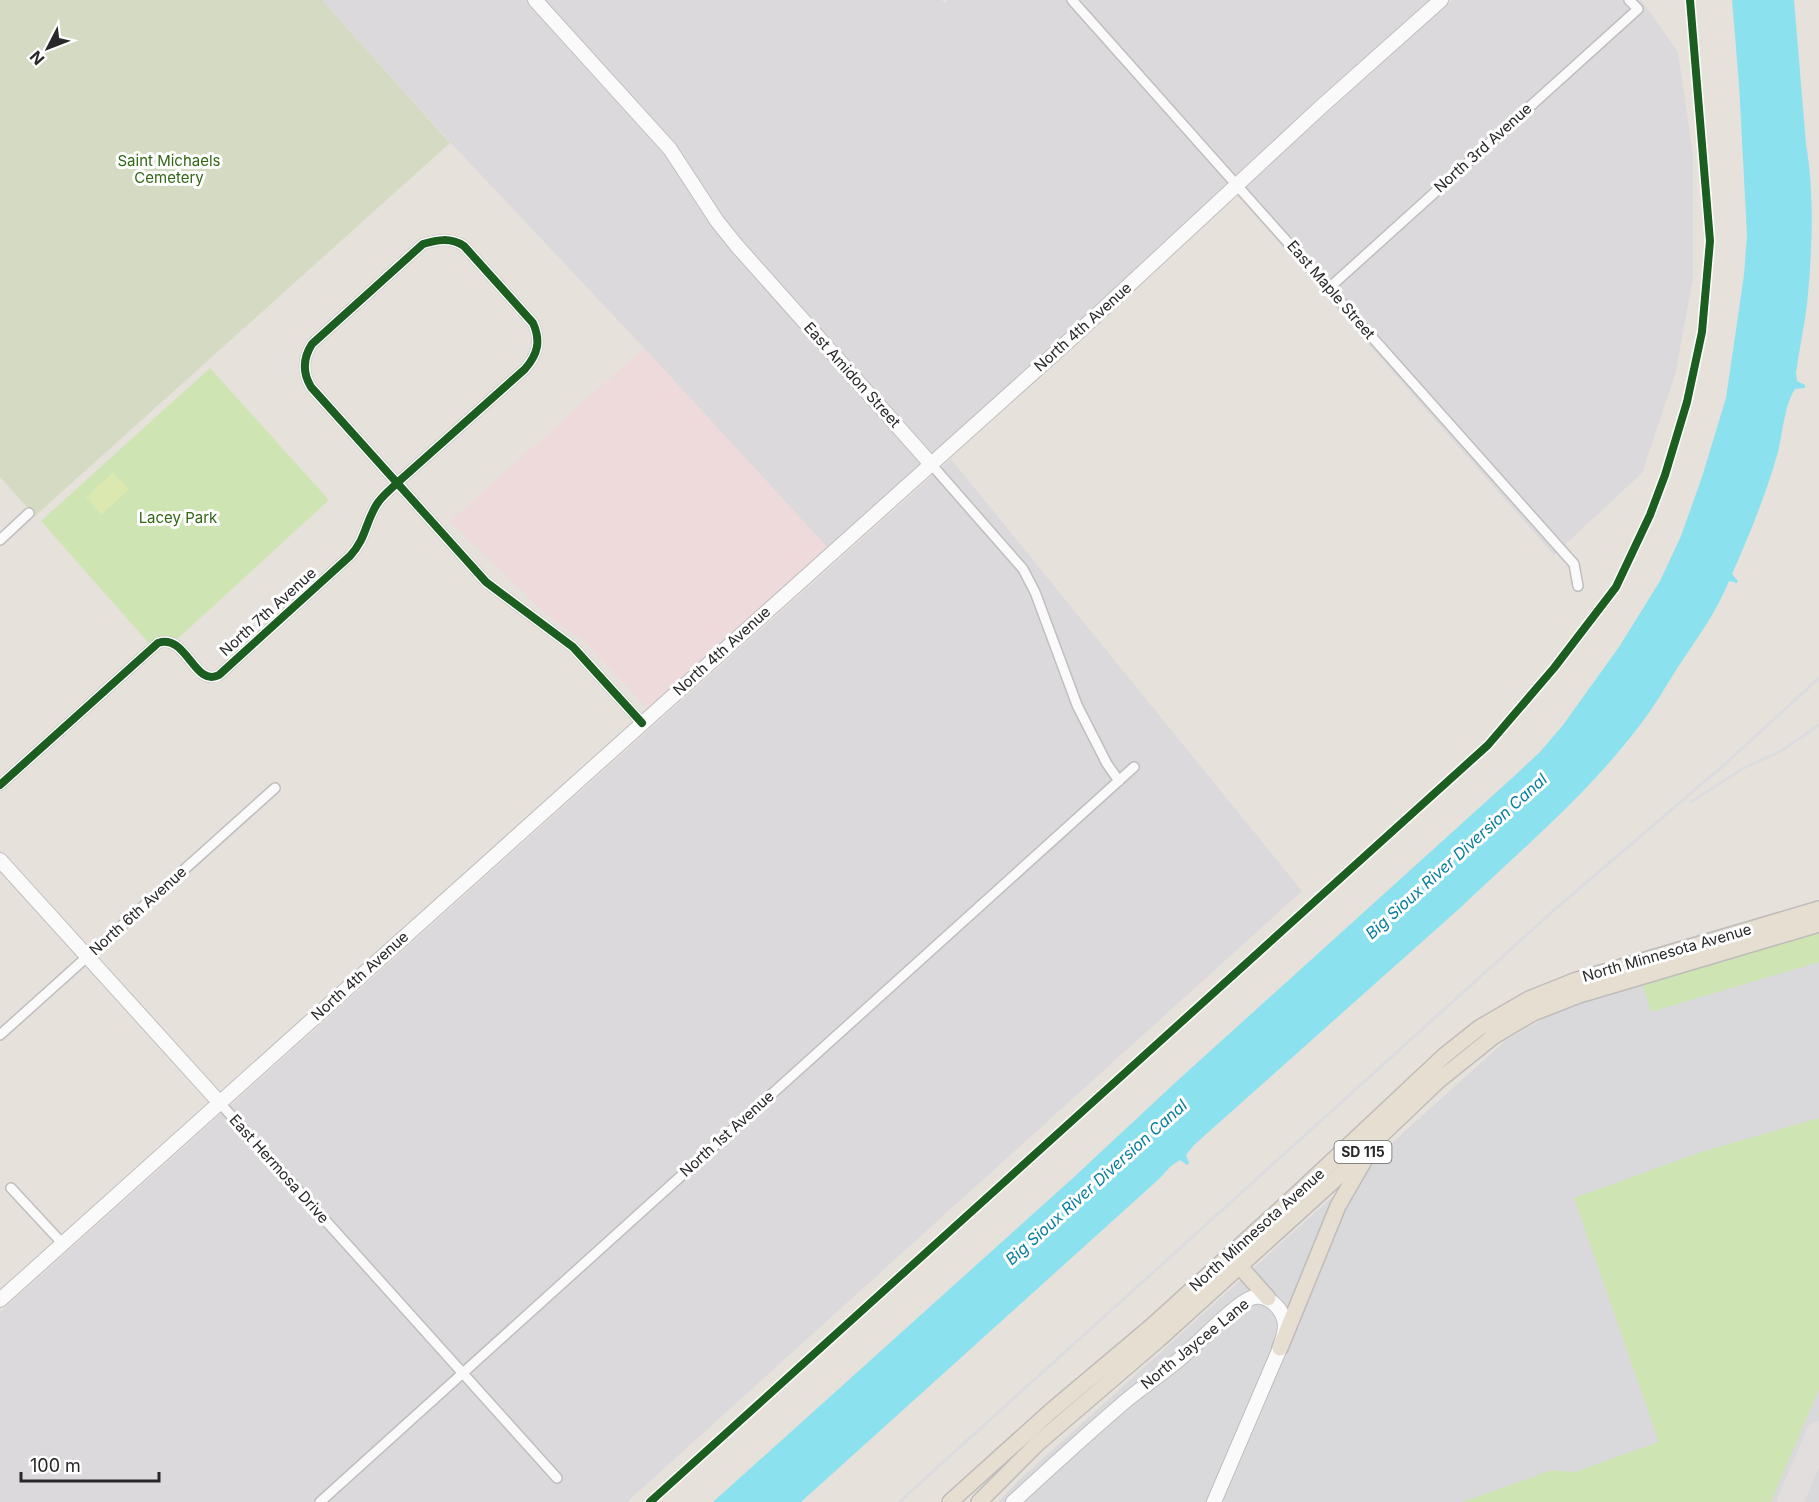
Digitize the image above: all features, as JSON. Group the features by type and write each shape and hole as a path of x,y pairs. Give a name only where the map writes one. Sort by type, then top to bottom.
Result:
{"main road":[{"name":"East Amidon Street","path":"535,0 670,150 732,240 931,464"},
{"name":"North 4th Avenue","path":"0,1300 1135,280 1237,184 1441,0"},
{"name":"East Hermosa Drive","path":"0,860 219,1102"},
{"name":"North Minnesota Avenue","path":"979,1502 1038,1443 1234,1261 1444,1055 1495,1018 1530,999 1574,981 1819,909"},
{"name":"North Minnesota Avenue","path":"950,1502 1234,1261 1329,1185 1438,1081 1494,1036 1553,1004 1819,924"},
{"path":"1280,1348 1346,1191 1364,1160 1400,1116"},
{"path":"1234,1261 1268,1298"},
{"name":"North Jaycee Lane","path":"1013,1502 1244,1301 1259,1296 1268,1298 1284,1319 1285,1326 1280,1348 1214,1502"}],"street":[{"name":"East Maple Street","path":"1072,0 1574,564 1578,586"},
{"name":"North 3rd Avenue","path":"1329,288 1638,9 1629,0"},
{"name":"North 7th Avenue","path":"0,785 158,644 173,643 206,676 219,675 351,556 360,545 377,504 397,483 532,361 538,345 538,334 533,323 464,246 457,242 440,239 423,244 312,344 306,354 305,379 310,387 397,483"},
{"name":"East Amidon Street","path":"931,464 1023,568 1035,592 1077,705 1107,764 1119,781"},
{"path":"397,483 486,582 573,647 642,723"},
{"path":"0,540 29,513"},
{"name":"North 1st Avenue","path":"320,1502 1134,767"},
{"name":"North 6th Avenue","path":"0,1035 275,788"},
{"name":"East Hermosa Drive","path":"219,1102 557,1478"},
{"path":"11,1188 62,1244"}],"shaded area":[{"path":"322,0 942,0 945,3 948,0 1065,0 1229,185 828,548 451,143"},
{"path":"1079,0 1434,0 1238,177"},
{"path":"1452,0 1641,0 1678,52 1693,155 1693,279 1675,375 1642,473 1554,555 1236,194"},
{"path":"644,348 828,548 648,709 584,641 547,615 450,521"},
{"path":"951,459 1302,891 627,1502 0,1502 0,1312"},
{"path":"1819,931 1819,1502 998,1502 1017,1482 1506,1040 1580,1002"}],"green space":[{"name":"Saint Michaels Cemetery","path":"0,0 322,0 450,143 35,516 0,477"},
{"name":"Lacey Park","path":"210,368 329,500 173,643 153,648 41,521"},
{"path":"113,472 129,490 101,515 86,497"},
{"path":"1819,931 1819,962 1651,1012 1642,984"},
{"path":"1819,1118 1819,1389 1771,1502 1462,1502 1552,1470 1574,1472 1659,1442 1574,1198 1701,1152"}],"water":[{"name":"Big Sioux River Diversion Canal","path":"1732,0 1794,0 1812,204 1807,305 1796,373 1797,381 1805,385 1805,388 1795,389 1788,403 1778,452 1768,483 1732,574 1738,581 1737,583 1729,581 1707,624 1651,710 1620,750 1577,798 1460,908 1194,1145 1186,1155 1189,1163 1187,1165 1180,1160 1171,1166 801,1502 713,1502 1540,752 1563,725 1619,647 1660,581 1681,536 1726,398 1744,275 1747,235"}],"taxiway":[{"path":"1790,1502 1819,1434"}],"railway":[{"path":"899,1502 1553,911 1725,764 1819,678"},
{"path":"1691,802 1744,768 1783,750 1819,725"}],"cycle path":[{"path":"650,1502 1488,745 1554,668 1616,587 1650,515 1665,475 1687,402 1702,332 1710,241 1690,0"},
{"path":"0,785 158,643 168,642 176,646 203,674 210,677 219,675 350,556 359,543 379,501 397,483 525,369 537,347 537,336 533,323 464,246 449,240 438,241 423,244 312,344 305,365 308,381 311,387 486,582 573,647 642,723"}]}
